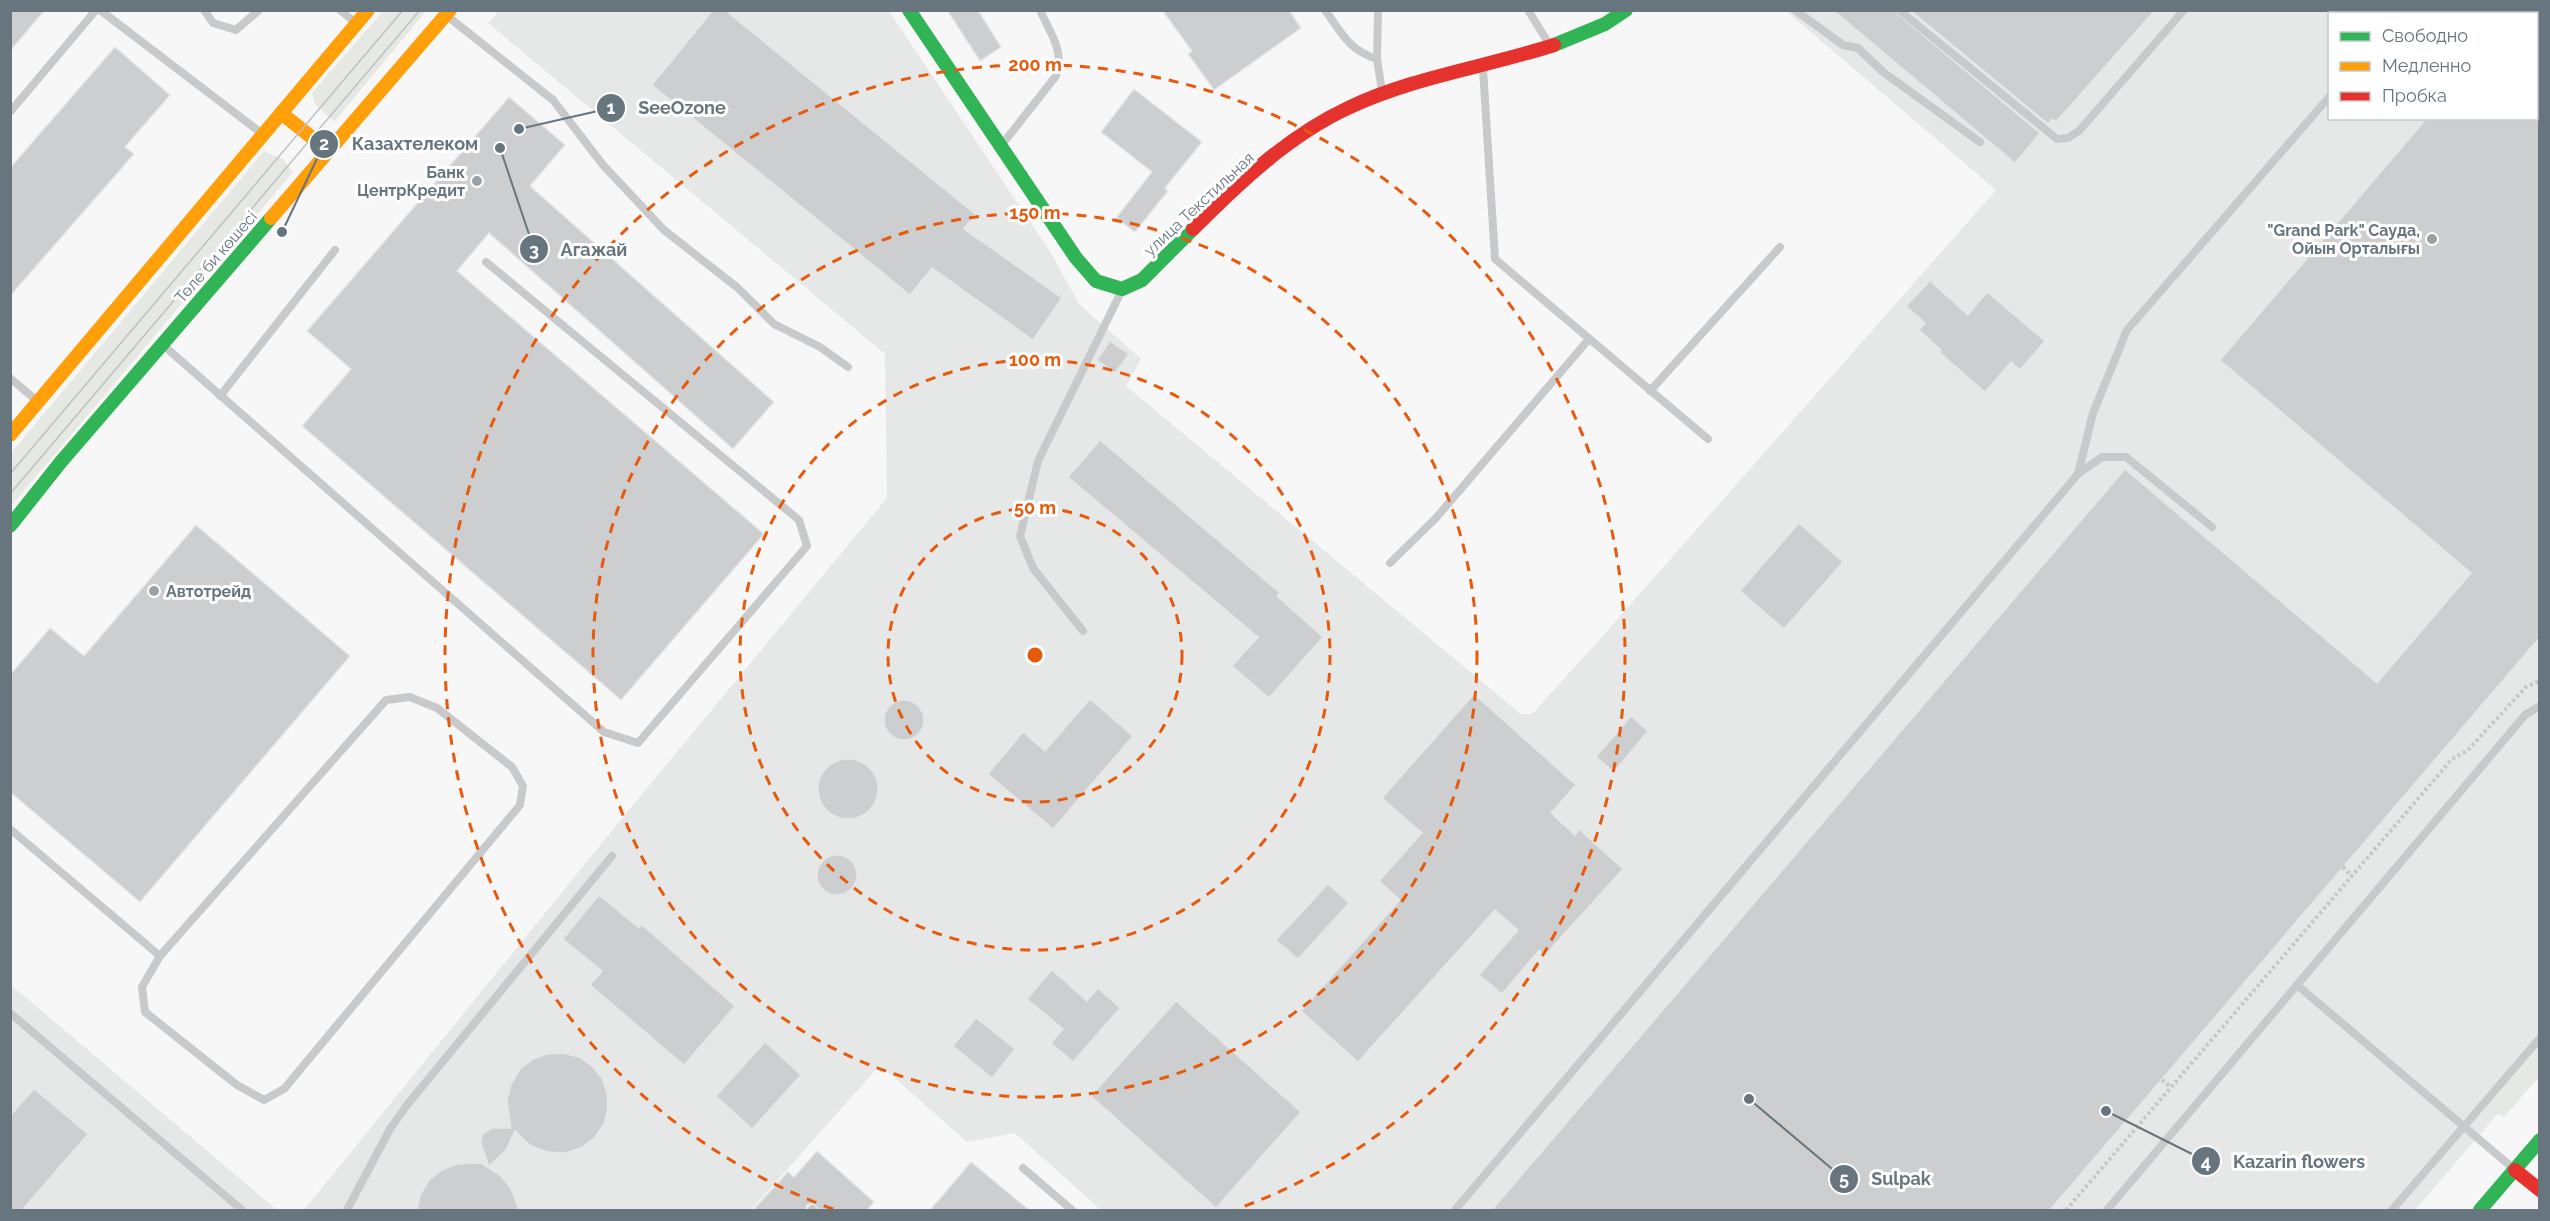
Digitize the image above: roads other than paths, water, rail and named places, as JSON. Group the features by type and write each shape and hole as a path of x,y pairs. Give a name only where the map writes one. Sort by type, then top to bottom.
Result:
{"main road":[{"path":"10,435 368,10"},
{"path":"909,10 1076,258 1096,281 1122,289"},
{"name":"улица Текстильная","path":"1122,289 1142,280 1269,160 1316,126 1347,108 1383,94 1551,47 1616,18 1626,10"},
{"name":"Төле би көшесі","path":"10,526 60,464 448,13"},
{"path":"281,113 329,151"},
{"path":"2480,1210 2540,1140"},
{"path":"2515,1170 2540,1190"}],"lane":[{"path":"10,112 96,10"},
{"path":"100,10 263,135"},
{"path":"204,10 213,23 236,30 259,10"},
{"path":"340,10 357,23"},
{"path":"1002,145 1056,76 1059,67 1061,56 1040,10"},
{"path":"1325,10 1359,54 1377,58"},
{"path":"1378,10 1377,58 1383,94"},
{"path":"1528,10 1551,47"},
{"path":"1795,10 1843,45 1858,48 1883,72 1980,142"},
{"path":"1899,10 2057,139 2068,138 2079,131 2184,10"},
{"path":"448,13 553,100 603,165 664,230 738,288 774,324 820,347 848,367"},
{"path":"1482,66 1495,259 1708,439"},
{"path":"2078,474 2093,413 2127,330 2328,98"},
{"path":"1650,391 1780,247"},
{"path":"220,396 335,250"},
{"path":"162,345 604,732 638,743 807,546 799,520 486,262"},
{"path":"1083,632 1033,568 1020,536 1038,461 1122,289"},
{"path":"1390,563 1436,518 1589,339"},
{"path":"10,378 38,402"},
{"path":"1455,1210 2078,474 2102,457 2126,457 2212,527"},
{"path":"410,697 437,708 512,767 523,786 520,805 284,1089 264,1100 237,1084 145,1012 141,987 160,956 386,700 410,697"},
{"path":"2107,1210 2525,715 2540,706"},
{"path":"10,829 160,956"},
{"path":"347,1210 390,1129 407,1105 612,856"},
{"path":"2297,986 2515,1170"},
{"path":"10,1013 242,1210"},
{"path":"2392,1210 2540,1038"},
{"path":"1023,1168 1072,1210"}],"tram line":[{"path":"10,474 403,10"},
{"path":"10,494 420,10"}],"place":[{"name":"SeeОzone","path":"519,129"},
{"name":"Агажай","path":"500,148"},
{"name":"Банк ЦентрКредит","path":"477,181"},
{"name":"Казахтелеком","path":"282,232"},
{"name":"\"Grand Park\" Сауда, Ойын Орталығы","path":"2432,239"},
{"name":"Автотрейд","path":"154,591"},
{"name":"Sulpak","path":"1749,1099"},
{"name":"Kazarin flowers","path":"2106,1111"}]}
